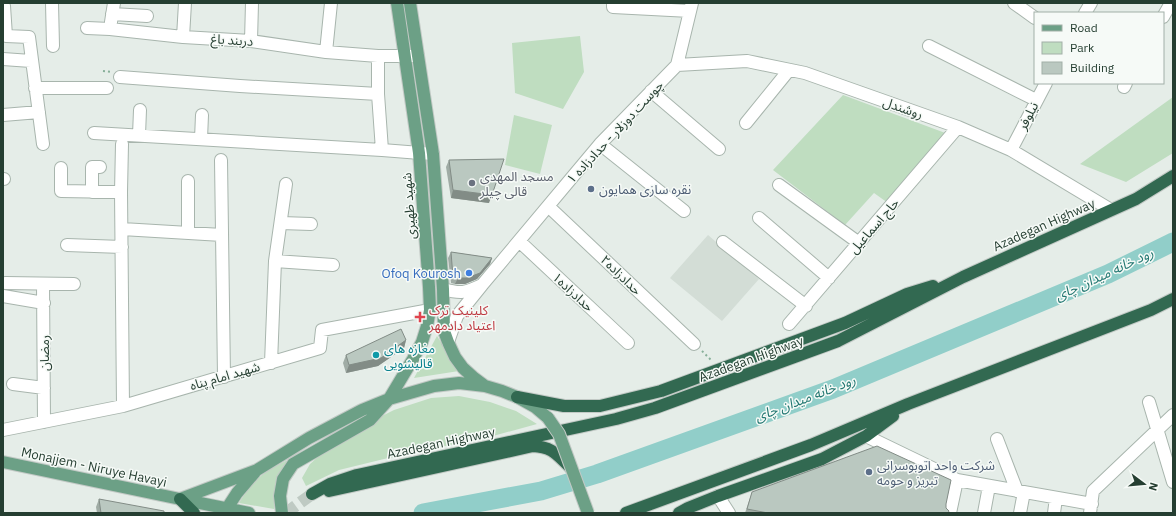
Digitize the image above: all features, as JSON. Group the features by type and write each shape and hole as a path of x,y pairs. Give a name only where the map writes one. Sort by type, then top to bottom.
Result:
{"highway":[{"name":"Azadegan Highway","path":"571,468 555,452 543,447 532,446 349,488 312,494 330,484 357,475 616,419 655,408 838,341 963,276 1136,199 1173,176"},
{"path":"517,397 564,406 600,406 661,391 845,323 907,294 963,276"},
{"path":"626,513 811,445 908,404 1151,310 1173,299"},
{"path":"679,513 718,496 822,459 866,436 908,404"},
{"path":"180,499 194,513"}],"main road":[{"name":"شهید ظهیری","path":"282,513 280,496 283,479 293,464 370,420 389,399 406,372 422,342 427,326 430,310 429,287 419,153 397,3"},
{"path":"410,3 433,154 443,288 444,331 455,357 463,368 485,386"},
{"path":"180,499 257,470 309,438 362,410 389,399 434,386 459,383 485,386 502,390 535,407 548,418 559,434 588,513"},
{"name":"Monajjem - Niruye Havayi","path":"3,462 180,499 225,511 249,513"},
{"path":"225,511 237,493 257,470"}],"street":[{"path":"52,3 53,46"},
{"path":"183,37 185,3"},
{"path":"251,41 252,3"},
{"path":"326,52 331,3"},
{"path":"613,3 613,7 692,7 677,65"},
{"path":"1014,3 1034,17"},
{"path":"1086,12 1091,3"},
{"path":"1164,15 1171,3"},
{"path":"4,6 6,36 29,37 43,144"},
{"path":"110,29 113,8 147,16"},
{"name":"دربند باغ","path":"87,28 183,37 251,41 326,52 378,56 418,56"},
{"path":"929,46 1036,100"},
{"path":"378,56 378,94 382,150"},
{"path":"3,59 31,60"},
{"name":"روشندل","path":"677,65 747,61 805,73 958,127 1010,150 1111,210"},
{"name":"چوست دوزلار - حدادزاده ۱","path":"448,342 457,316 482,285 600,144 677,65"},
{"path":"746,123 789,70"},
{"path":"120,77 378,94"},
{"name":"نیلوفر","path":"1010,150 1045,84"},
{"path":"35,88 107,88"},
{"path":"651,91 719,150"},
{"path":"139,135 140,110"},
{"path":"3,115 39,112"},
{"path":"201,139 202,115"},
{"name":"حاج اسماعیل","path":"789,324 958,127"},
{"path":"94,133 433,154"},
{"path":"122,144 123,406"},
{"path":"600,144 684,211"},
{"path":"221,160 224,377"},
{"path":"92,192 92,167 100,167"},
{"path":"61,168 61,191 121,192"},
{"path":"188,181 188,233"},
{"path":"270,363 275,261 286,184"},
{"path":"778,185 860,243"},
{"name":"حدادزاده۲","path":"548,206 694,344"},
{"path":"759,218 829,278"},
{"path":"281,223 311,224"},
{"path":"122,229 222,235"},
{"name":"حدادزاده۱","path":"519,241 628,343"},
{"path":"723,242 806,306"},
{"path":"67,244 122,247"},
{"path":"275,261 333,265"},
{"path":"5,283 74,284"},
{"name":"رمضان","path":"43,284 44,422"},
{"path":"443,288 457,292 470,290 482,285"},
{"path":"3,296 44,303"},
{"name":"شهید امام پناه","path":"3,430 123,406 320,348 322,330 430,310"},
{"path":"12,384 44,388"},
{"path":"1149,402 1173,482"},
{"path":"866,436 957,480 1056,498 1091,509 1093,491 1173,415"},
{"path":"997,439 1020,491 1020,513"},
{"path":"950,513 957,480"},
{"path":"984,513 989,486"},
{"path":"718,496 729,513"},
{"path":"1054,513 1056,498"}],"path":[{"path":"694,344 721,369"}],"shaded area":[{"path":"708,235 759,279 722,321 670,278"}],"green space":[{"path":"580,36 584,72 563,109 515,93 512,43"},
{"path":"843,95 948,134 888,203 874,193 845,225 773,170"},
{"path":"1173,97 1173,153 1126,182 1080,164"},
{"path":"514,115 552,125 540,174 505,165"},
{"path":"437,336 459,371 414,378"},
{"path":"459,396 490,402 516,411 537,424 493,436 339,470 306,486 302,478 310,464 340,437 394,410 431,398"},
{"path":"290,459 280,475 274,509 239,503 249,488 260,476"}],"building":[{"name":"مسجد المهدی قالی چیلر","path":"504,159 492,195 453,190 449,160"},
{"path":"451,252 492,258 480,273 467,278 458,278 453,277"},
{"path":"401,329 406,340 381,358 349,365 346,355"},
{"name":"شرکت واحد اتوبوسرانی تبریز و حومه","path":"877,446 951,480 946,504 946,508 949,511 948,513 768,513 747,509 752,492"},
{"path":"99,499 164,511 164,513 101,513"}],"waterway":[{"name":"رود خانه میدان چای","path":"423,513 541,491 597,474 833,389 1108,274 1173,242"}],"tunnel":[{"path":"286,513 312,494"}],"place":[{"name":"مسجد المهدی قالی چیلر","path":"472,183"},
{"name":"نقره سازی همایون","path":"591,189"},
{"name":"Ofoq Kourosh","path":"469,273"},
{"name":"کلینیک ترک اعتیاد دادمهر","path":"420,317"},
{"name":"مغازه های قالیشویی","path":"376,355"},
{"name":"شرکت واحد اتوبوسرانی تبریز و حومه","path":"869,472"}]}
